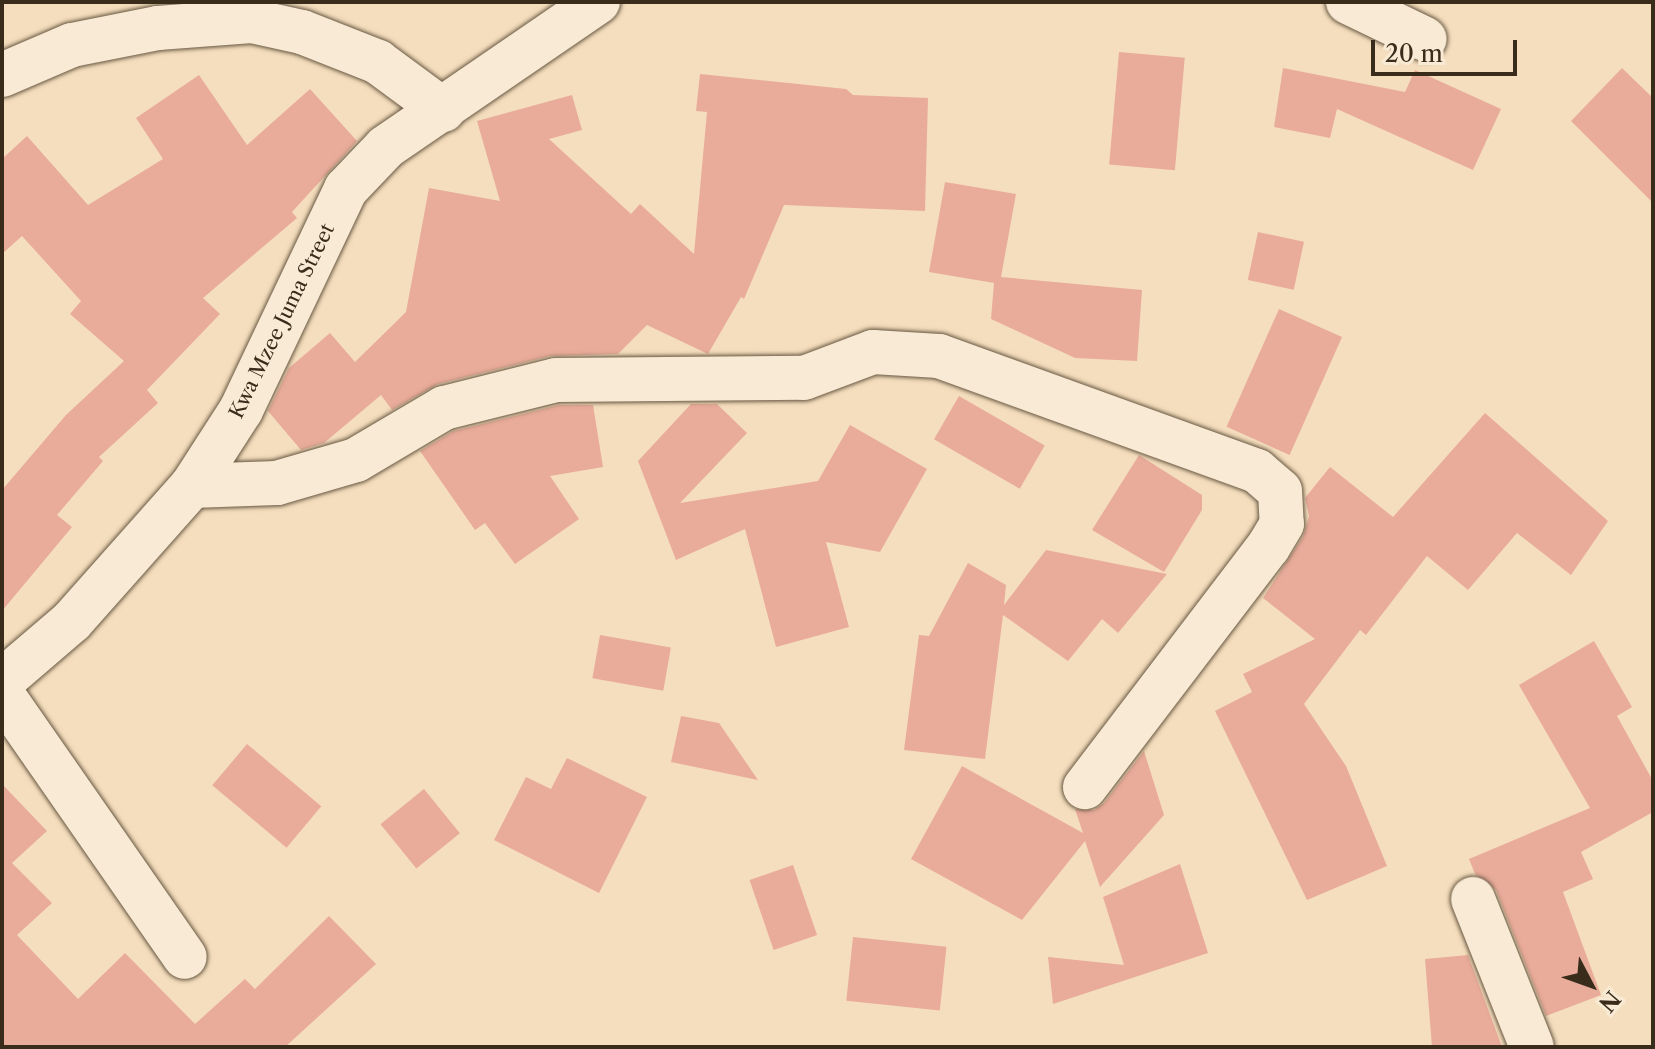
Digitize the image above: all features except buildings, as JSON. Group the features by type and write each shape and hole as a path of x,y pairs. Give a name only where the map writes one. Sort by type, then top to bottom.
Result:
{"street":[{"name":"Kwa Mzee Juma Street","path":"2,681 72,621 192,486 241,410 346,189 386,147 598,2"},
{"path":"1348,2 1425,39"},
{"path":"2,75 72,45 158,28 252,21 302,32 378,62 443,110"},
{"path":"192,486 277,483 356,460 444,408 556,380 804,378 873,352 939,356 1257,471 1280,491 1282,524 1268,547 1085,787"},
{"path":"2,694 185,957"},
{"path":"1473,899 1532,1047"}]}
